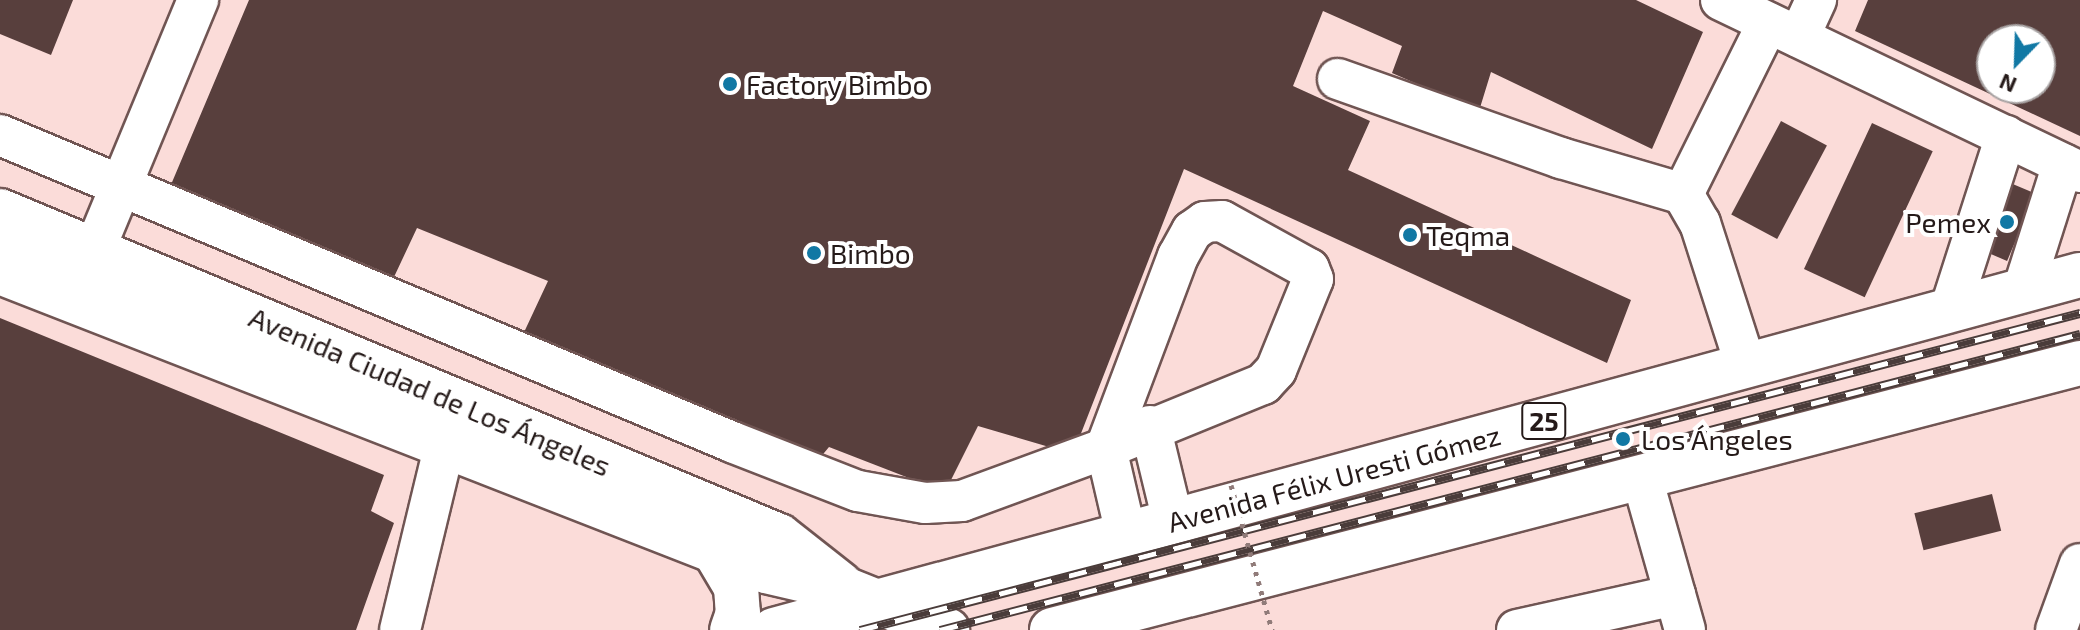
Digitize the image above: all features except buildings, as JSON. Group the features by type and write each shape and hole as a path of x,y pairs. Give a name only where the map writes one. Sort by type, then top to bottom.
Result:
{"main road":[{"name":"Avenida Ciudad de Los Ángeles","path":"0,211 779,536 862,596"},
{"path":"0,238 493,442 578,495"},
{"name":"Avenida Ciudad de Los Ángeles","path":"0,272 444,448 578,495 766,571 862,596 947,630"},
{"name":"Avenida Félix Uresti Gómez","path":"774,630 862,596 1126,534 2080,275"},
{"path":"1052,630 2080,363"},
{"path":"714,550 736,587 738,613 732,630"}],"street":[{"path":"94,251 198,0"},
{"path":"1721,0 2072,168 2023,290"},
{"path":"1683,194 1784,30 1816,0"},
{"path":"1338,79 1561,158 1683,194 1700,223 1746,366"},
{"path":"0,135 119,188 858,491 925,503 962,501 1106,448 1150,426 1263,384 1276,370 1311,292 1309,269 1222,221 1192,231 1106,448 1126,534"},
{"path":"1950,310 2006,136"},
{"path":"1150,426 1173,521"},
{"path":"400,630 444,448"},
{"path":"1517,630 1680,612 1642,478"},
{"path":"2056,630 2080,564"}],"path":[{"path":"1231,485 1272,630"}],"railway":[{"path":"860,630 2080,313"},
{"path":"940,630 2080,334"}],"place":[{"name":"Factory Bimbo","path":"730,84"},
{"name":"Pemex","path":"2007,222"},
{"name":"Teqma","path":"1410,235"},
{"name":"Bimbo","path":"814,253"},
{"name":"Los Ángeles","path":"1623,439"}]}
